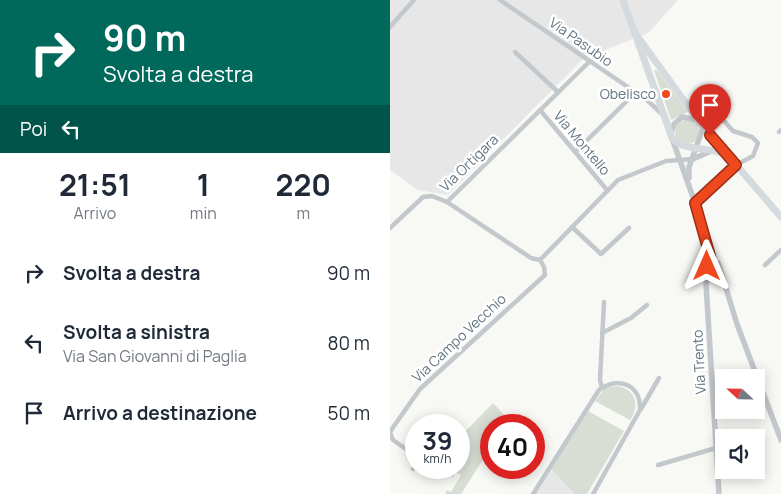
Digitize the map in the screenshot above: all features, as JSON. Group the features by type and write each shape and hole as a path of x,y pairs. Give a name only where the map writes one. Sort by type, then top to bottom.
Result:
{"main road":[{"path":"623,0 671,136 682,146 713,150 730,158"},
{"path":"634,33 701,124 780,214"}],"street":[{"path":"390,27 414,0"},
{"name":"Via Pasubio","path":"500,0 650,102 664,116"},
{"path":"515,52 558,92"},
{"name":"Via Ortigara","path":"390,228 423,197 428,195 448,202 589,62"},
{"path":"575,152 635,93"},
{"path":"650,102 658,98"},
{"name":"Via Montello","path":"540,110 607,190"},
{"path":"695,203 736,165 753,156 758,143 752,137 733,131 718,114"},
{"path":"690,187 688,171 703,131 701,124 693,118 682,118 674,124 671,136 690,187 711,262"},
{"path":"448,202 531,258 540,260 618,180 670,159 693,159 713,150"},
{"path":"572,227 601,254 628,228"},
{"path":"765,265 781,250"},
{"name":"Via Campo Vecchio","path":"405,448 394,440 390,432 420,389 545,275 544,267 540,260"},
{"path":"711,262 718,263 722,272 727,295 781,440"},
{"path":"711,262 706,268 708,276 717,277"},
{"path":"717,277 722,272"},
{"name":"Via Trento","path":"708,276 706,284 710,310 715,429"},
{"path":"717,277 727,295"},
{"path":"602,388 600,380 604,302"},
{"path":"602,333 631,318 647,305"},
{"path":"593,494 659,378"},
{"path":"533,494 602,388 620,382 628,385 639,396 640,410"},
{"path":"658,465 715,448"},
{"name":"Via Trento","path":"717,479 718,494"}],"shaded area":[{"path":"390,0 678,0 648,33 583,59 448,195 418,190 390,170"},
{"path":"654,70 657,70 687,111 686,113 671,120"},
{"path":"687,120 692,121 698,127 698,137 692,143 687,144 682,143 676,137 675,132 676,127 682,121"},
{"path":"617,386 632,394 634,399 635,409 630,420 595,401 605,388"},
{"path":"493,403 503,414 482,414"},
{"path":"588,411 624,431 587,494 575,494 551,469"},
{"path":"480,416 480,464 461,494 445,494 447,490 451,492 459,479 470,479 470,427"},
{"path":"551,469 575,494 535,494"}],"place":[{"name":"Obelisco","path":"666,94"}],"route":[{"path":"707,266 711,262 710,256 695,203 736,165 710,135"}]}
